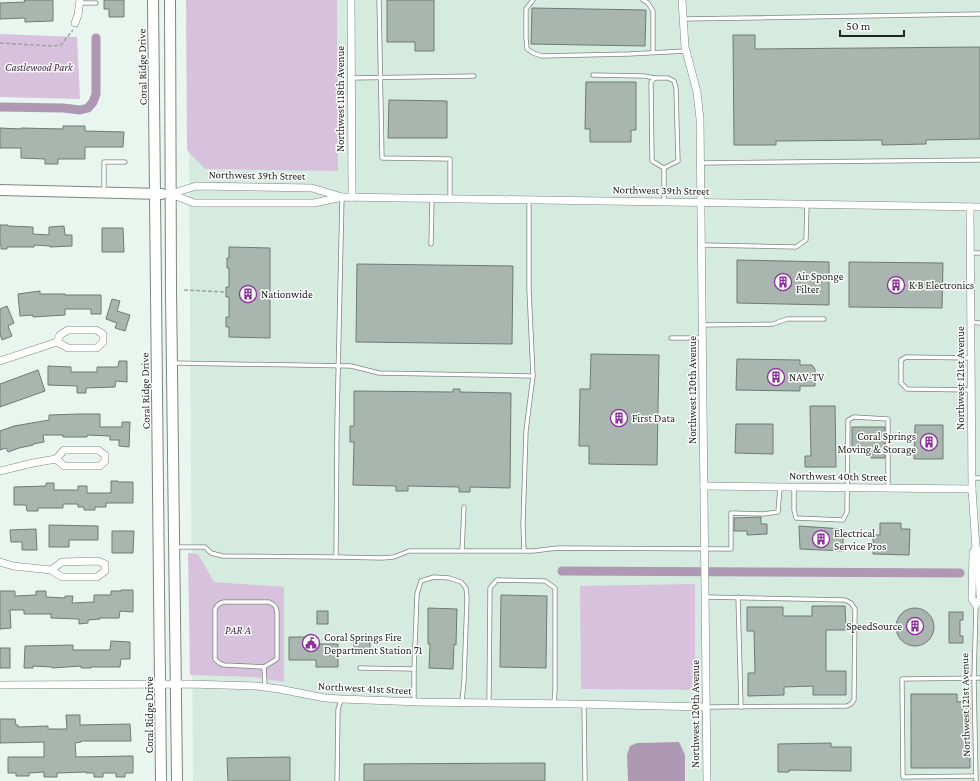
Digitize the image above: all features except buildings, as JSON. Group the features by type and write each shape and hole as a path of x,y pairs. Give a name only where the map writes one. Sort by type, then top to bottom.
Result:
{"main road":[{"name":"Coral Ridge Drive","path":"153,0 161,781"},
{"path":"170,0 172,363 177,781"},
{"name":"Northwest 39th Street","path":"0,190 171,194"}],"street":[{"name":"Northwest 118th Avenue","path":"351,0 352,197"},
{"name":"Northwest 120th Avenue","path":"682,0 686,51 697,92 700,119 707,781"},
{"path":"75,23 80,2"},
{"name":"Northwest 39th Street","path":"171,194 196,186 204,186 312,188 342,197"},
{"name":"Northwest 39th Street","path":"171,194 194,203 314,203 342,197 352,197 980,207"},
{"name":"Northwest 121st Avenue","path":"970,207 972,489 978,548 980,594"},
{"path":"0,361 57,342 60,336 68,330 96,330 103,334 103,342 97,348 68,348 57,342"},
{"path":"0,471 56,459 64,450 98,450 105,455 105,461 100,466 64,466 56,459"},
{"name":"Northwest 40th Street","path":"704,486 972,489"},
{"name":"Northwest 121st Avenue","path":"978,548 973,552 972,595 972,599 978,602"},
{"path":"0,562 13,566 51,570 62,577 97,577 105,571 105,564 98,561 62,562 51,570"},
{"name":"Northwest 41st Street","path":"0,685 176,684 256,686 325,698 340,699 706,707"}],"lane":[{"path":"378,0 382,158 450,159 450,198"},
{"path":"533,0 526,9 527,49 533,53 542,56 686,51"},
{"path":"643,0 648,3 653,11 653,52"},
{"path":"80,2 96,3"},
{"path":"683,19 980,14"},
{"path":"592,75 644,76 668,78 674,81 676,88 678,161 664,168"},
{"path":"351,78 474,76"},
{"path":"655,78 651,82 652,161 664,168"},
{"path":"701,163 980,160"},
{"path":"104,192 104,162 125,162"},
{"path":"664,168 664,202"},
{"path":"336,557 342,197"},
{"path":"431,244 432,198"},
{"path":"524,551 523,526 526,431 533,376 529,289 529,200"},
{"path":"702,245 796,247 806,240 807,204"},
{"path":"970,253 980,253"},
{"path":"702,325 774,324 786,319 824,319"},
{"path":"971,322 980,323"},
{"path":"671,338 703,338"},
{"path":"971,358 906,357 901,360 901,383 907,389 972,390"},
{"path":"172,363 351,366 380,373 533,376"},
{"path":"794,487 794,510 796,518 843,520 847,512 848,420 854,417 888,419 888,488"},
{"path":"972,478 980,478"},
{"path":"174,547 204,547 211,553 223,556 382,558 394,557 409,551 524,551 558,548 731,548 731,513 763,514 778,512 780,487"},
{"path":"462,551 464,507"},
{"path":"414,701 417,594 421,581 434,577 449,578 461,582 466,588 467,599 462,702"},
{"path":"489,702 490,588 497,580 537,580 545,581 555,588 554,703"},
{"path":"705,597 845,600 851,603 855,609 854,700 851,704 847,706 706,707"},
{"path":"738,597 741,707"},
{"path":"220,602 269,602 274,604 277,608 277,659 264,667 224,665 217,662 215,659 215,609 220,602"},
{"name":"Northwest 121st Avenue","path":"976,781 974,679 978,602"},
{"path":"264,667 264,687"},
{"path":"360,668 414,669"},
{"path":"976,776 903,777 902,679 980,678"},
{"path":"337,781 338,710 340,699"},
{"path":"584,704 585,781"}],"path":[{"path":"0,43 51,46 61,45 72,32 75,23"},
{"path":"184,290 226,292"}],"shaded area":[{"path":"188,0 980,0 980,781 193,781"},
{"path":"679,742 685,755 685,781 628,781 627,755 630,746 637,743"}],"green space":[{"path":"186,0 337,0 338,171 205,169 187,150"},
{"name":"Castlewood Park","path":"0,34 77,37 80,99 0,97"},
{"name":"PAR A","path":"188,553 198,554 214,582 284,587 284,682 254,677 190,675"},
{"path":"695,584 695,690 581,689 580,586"}],"waterway":[{"path":"0,107 63,108 80,110 88,108 93,102 96,94 96,38"},
{"path":"562,571 960,573"}],"place":[{"name":"Air Sponge Filter","path":"783,282"},
{"name":"K B Electronics","path":"896,285"},
{"name":"Nationwide","path":"248,294"},
{"name":"NAV-TV","path":"776,377"},
{"name":"First Data","path":"619,418"},
{"name":"Coral Springs Moving & Storage","path":"929,442"},
{"name":"Electrical Service Pros","path":"821,539"},
{"name":"SpeedSource","path":"915,626"},
{"name":"Coral Springs Fire Department Station 71","path":"311,643"}]}
